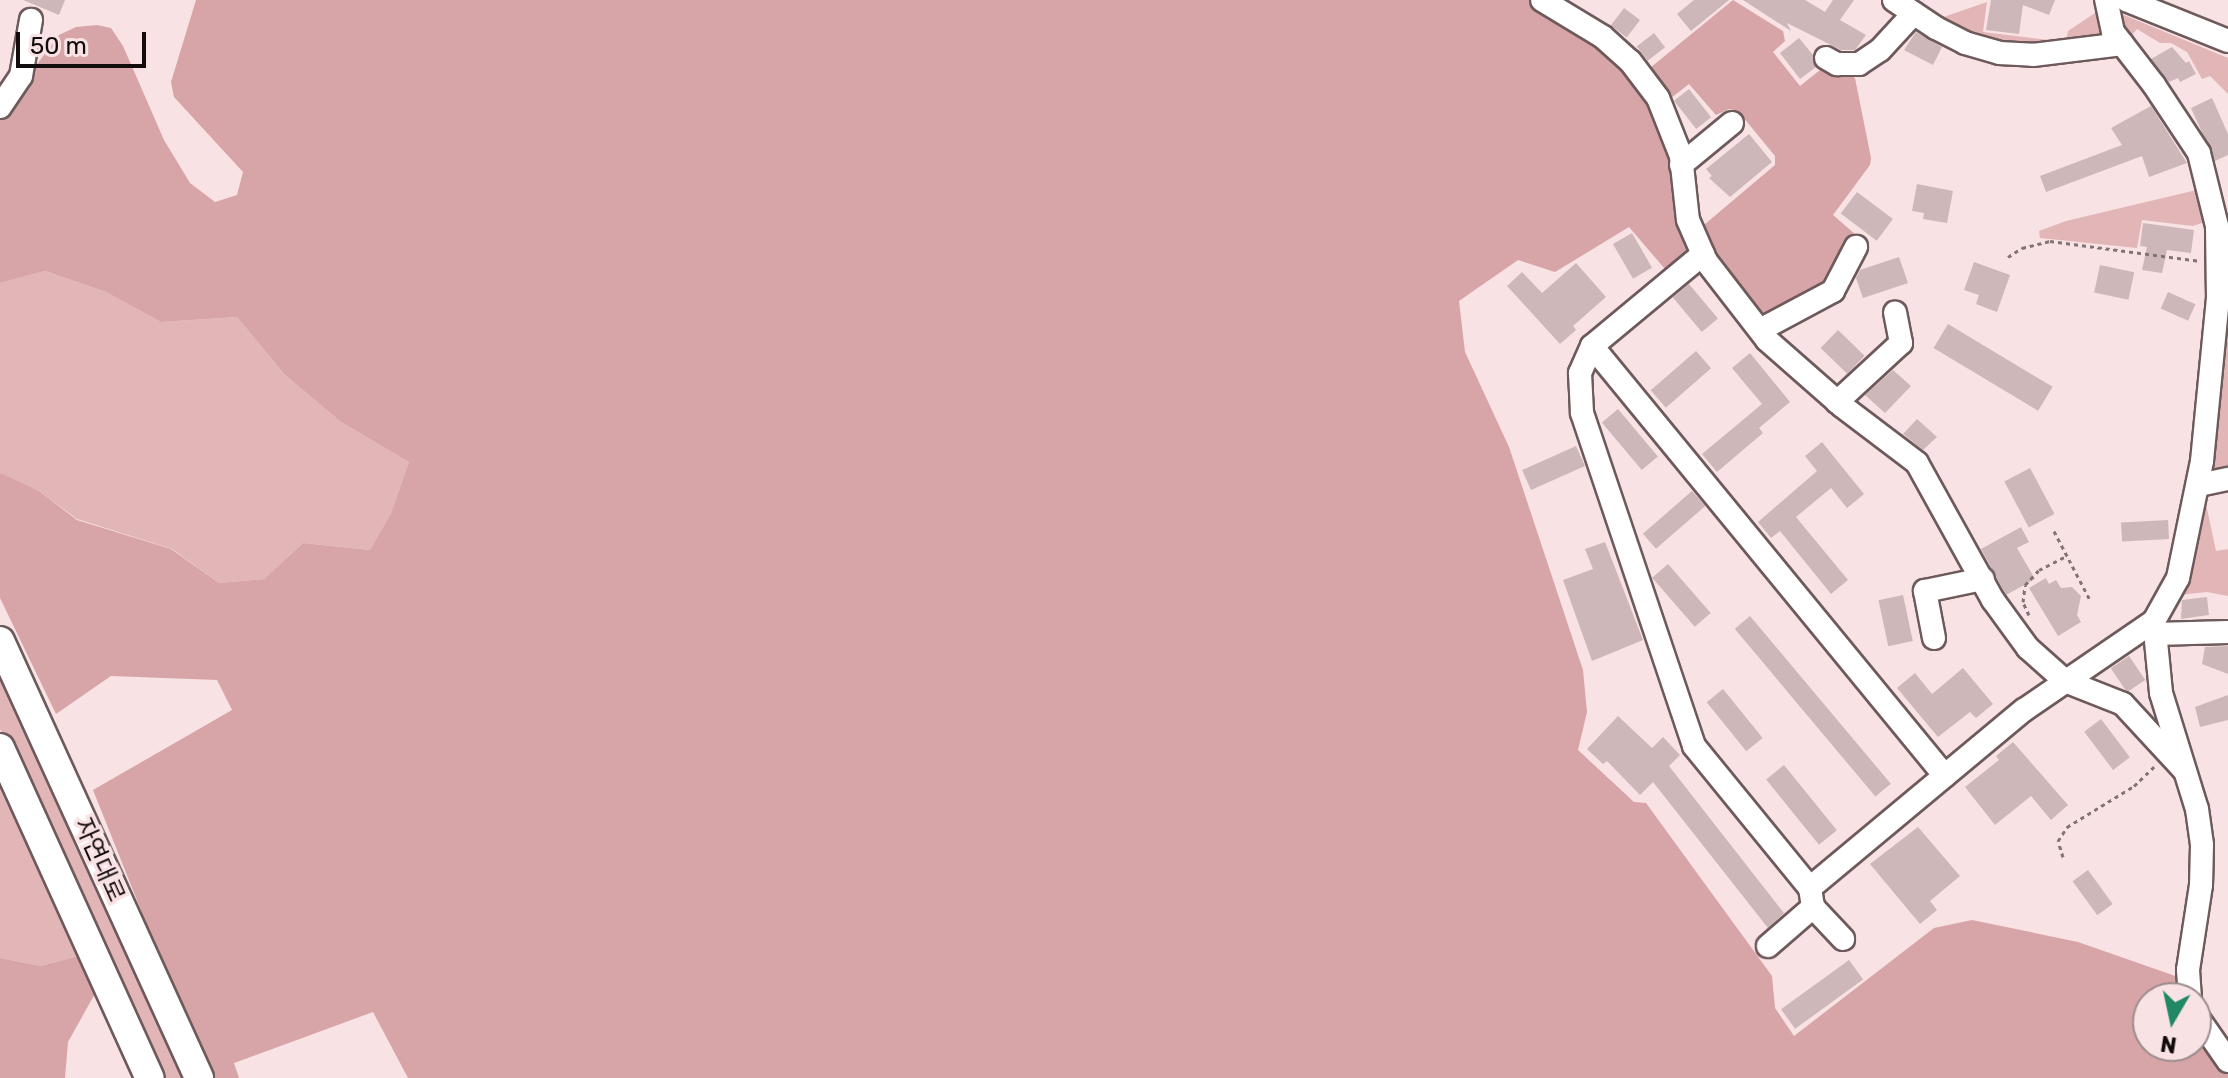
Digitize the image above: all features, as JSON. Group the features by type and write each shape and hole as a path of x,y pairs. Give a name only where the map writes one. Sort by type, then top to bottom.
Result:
{"main road":[{"name":"자연대로","path":"0,641 199,1078"},
{"name":"자연대로","path":"0,748 150,1078"}],"street":[{"path":"1542,0 1603,37 1638,71 1667,117 1681,165 1688,220 1703,254 1760,330 1837,402 1917,463 1983,579 2025,644 2065,681 2123,704 2184,770"},
{"path":"1894,0 1965,43 1999,53 2033,55 2122,44"},
{"path":"2106,0 2109,22 2122,44 2154,85 2199,153 2212,197 2219,264 2199,485 2178,578 2155,627 2161,693 2197,809 2202,845 2201,885 2189,982"},
{"path":"2126,0 2228,41"},
{"path":"1826,58 1837,64 1859,64 1880,50 1914,13"},
{"path":"0,107 21,76 31,20"},
{"path":"1681,165 1732,123"},
{"path":"1760,330 1833,291 1856,247"},
{"path":"1703,254 1592,346 1580,373 1582,413 1690,736 1700,757 1843,939"},
{"path":"1837,402 1901,343 1895,313"},
{"path":"1592,346 1945,776"},
{"path":"2199,485 2228,479"},
{"path":"1934,638 1925,591 1983,579"},
{"path":"1768,946 1812,898 1945,776 2065,681 2155,627 2228,632"},
{"path":"2212,1038 2228,1061"}],"path":[{"path":"2008,257 2036,243 2066,242 2219,264"},
{"path":"2054,531 2089,598"},
{"path":"2025,644 2036,632 2023,602 2025,585 2039,570 2067,556"},
{"path":"2063,857 2058,841 2067,827 2134,786 2167,752"}],"shaded area":[{"path":"196,0 1533,0 1601,43 1654,101 1695,246 1665,269 1629,227 1555,272 1518,260 1459,301 1465,352 1509,447 1583,670 1587,712 1578,750 1634,802 1646,803 1772,976 1775,1008 1794,1036 1934,928 1972,920 2078,942 2181,978 2182,982 2132,982 2132,1062 2212,1062 2212,1050 2228,1072 2228,1078 408,1078 373,1012 234,1063 239,1078 208,1078 93,790 232,710 217,680 111,676 56,714 0,598 0,473 39,491 77,520 171,549 219,583 264,579 303,543 370,550 391,513 409,462 341,422 285,375 237,317 161,322 106,292 45,271 0,283 0,113 59,35 76,27 97,25 111,28 123,46 164,140 190,183 215,202 237,195 243,172 174,97 171,82"},
{"path":"1733,0 1783,31 1785,41 1773,52 1800,86 1825,66 1847,71 1855,78 1871,158 1870,165 1833,215 1856,235 1834,281 1759,321 1698,230 1775,165 1775,156 1738,111 1729,109 1716,115 1689,84 1666,102 1650,68"},
{"path":"1987,2 1983,32 2066,42 2068,31 2101,9 2105,29 2102,40 2025,51 1932,21"},
{"path":"2119,13 2228,58 2228,94 2210,76 2202,79 2187,52 2171,43 2160,43 2137,29 2126,42"},
{"path":"2205,188 2205,222 2193,226 2142,220 2137,248 2040,238 2039,231 2066,221"},
{"path":"45,271 106,292 161,322 237,317 285,375 341,422 409,462 391,513 370,550 303,543 264,579 219,583 172,549 77,519 39,491 0,473 0,283"},
{"path":"2220,327 2228,328 2228,475 2207,479"},
{"path":"2203,490 2216,551 2228,549 2228,596 2207,592 2179,595"},
{"path":"0,662 189,1078 158,1078 87,923 0,729"},
{"path":"0,770 82,955 41,966 0,958"},
{"path":"82,955 97,990 68,1042 65,1078 0,1078 0,958 41,966"}],"building":[{"path":"23,0 65,0 59,15"},
{"path":"1694,0 1729,0 1691,31 1677,14"},
{"path":"1743,0 1805,0 1825,12 1833,0 1854,0 1840,20 1866,35 1855,50 1841,50 1787,23 1791,31"},
{"path":"1991,0 2055,0 2049,15 2023,5 2019,34 1986,30"},
{"path":"1624,8 1640,20 1627,38 1611,26"},
{"path":"1916,32 1942,47 1933,65 1904,50"},
{"path":"1654,33 1665,47 1648,61 1637,47"},
{"path":"1799,38 1813,55 1816,67 1800,79 1780,53"},
{"path":"2172,47 2186,63 2189,61 2196,74 2180,82 2178,78 2169,82 2151,59"},
{"path":"1689,89 1711,117 1696,129 1674,101"},
{"path":"2212,98 2228,134 2228,155 2215,161 2191,108"},
{"path":"2151,106 2187,163 2149,177 2142,156 2046,192 2040,176 2122,145 2111,128"},
{"path":"1749,134 1772,162 1730,197 1709,178 1712,176 1706,169"},
{"path":"1917,184 1953,191 1947,223 1923,219 1924,213 1912,211"},
{"path":"1857,192 1893,219 1877,241 1841,214"},
{"path":"2143,223 2194,230 2191,253 2167,250 2162,273 2142,270 2147,247 2140,246"},
{"path":"1632,233 1652,268 1633,279 1613,244"},
{"path":"1899,257 1908,283 1863,298 1856,278 1860,270"},
{"path":"1974,262 2010,275 1997,312 1976,304 1979,295 1964,290"},
{"path":"1576,263 1606,297 1573,326 1576,330 1560,344 1507,286 1522,272 1542,293"},
{"path":"2100,265 2134,272 2128,300 2094,292"},
{"path":"1689,284 1718,318 1702,332 1673,297"},
{"path":"2168,292 2195,304 2188,321 2161,308"},
{"path":"1948,324 2053,387 2038,411 1934,348"},
{"path":"1838,330 1865,356 1847,374 1821,348"},
{"path":"1696,351 1711,368 1666,408 1651,390"},
{"path":"1750,353 1790,402 1759,428 1763,433 1717,472 1702,454 1762,404 1732,368"},
{"path":"1893,370 1911,386 1885,413 1865,395"},
{"path":"1618,409 1658,456 1642,470 1602,422"},
{"path":"1917,419 1937,437 1923,450 1903,434"},
{"path":"1822,442 1864,494 1847,508 1831,488 1796,517 1848,580 1831,594 1780,531 1771,538 1758,522 1817,471 1805,456"},
{"path":"1576,446 1585,466 1531,490 1522,470"},
{"path":"2030,468 2054,514 2029,528 2004,482"},
{"path":"1692,491 1705,506 1656,549 1643,534"},
{"path":"2168,520 2169,539 2122,541 2121,522"},
{"path":"2021,527 2029,542 2017,548 2035,579 2006,595 1981,549"},
{"path":"1605,542 1643,640 1592,661 1563,580 1593,569 1585,549"},
{"path":"1668,564 1711,613 1695,627 1652,578"},
{"path":"2046,578 2049,584 2056,580 2061,588 2072,587 2081,596 2077,615 2081,622 2058,636 2029,588"},
{"path":"1903,595 1913,641 1888,646 1879,600"},
{"path":"2207,597 2209,615 2181,619 2182,600"},
{"path":"1750,616 1891,784 1875,797 1735,629"},
{"path":"2228,646 2228,674 2202,664 2205,647"},
{"path":"2129,656 2145,680 2127,692 2111,668"},
{"path":"1963,668 1993,704 1976,718 1970,712 1938,737 1897,688 1915,673 1932,694"},
{"path":"1723,689 1763,738 1746,751 1707,702"},
{"path":"2228,695 2228,720 2200,727 2195,707"},
{"path":"1618,716 1652,748 1663,737 1680,755 1669,766 1784,913 1768,928 1653,782 1640,795 1607,761 1603,764 1587,749"},
{"path":"2101,719 2130,757 2113,770 2084,732"},
{"path":"2013,742 2068,805 2051,820 2031,796 1995,825 1965,787 1999,760 1996,756"},
{"path":"1784,765 1837,830 1819,845 1766,779"},
{"path":"1918,827 1960,876 1930,901 1937,910 1920,924 1870,864"},
{"path":"2088,870 2113,904 2097,915 2073,881"},
{"path":"1849,960 1863,979 1795,1029 1781,1009"}]}
